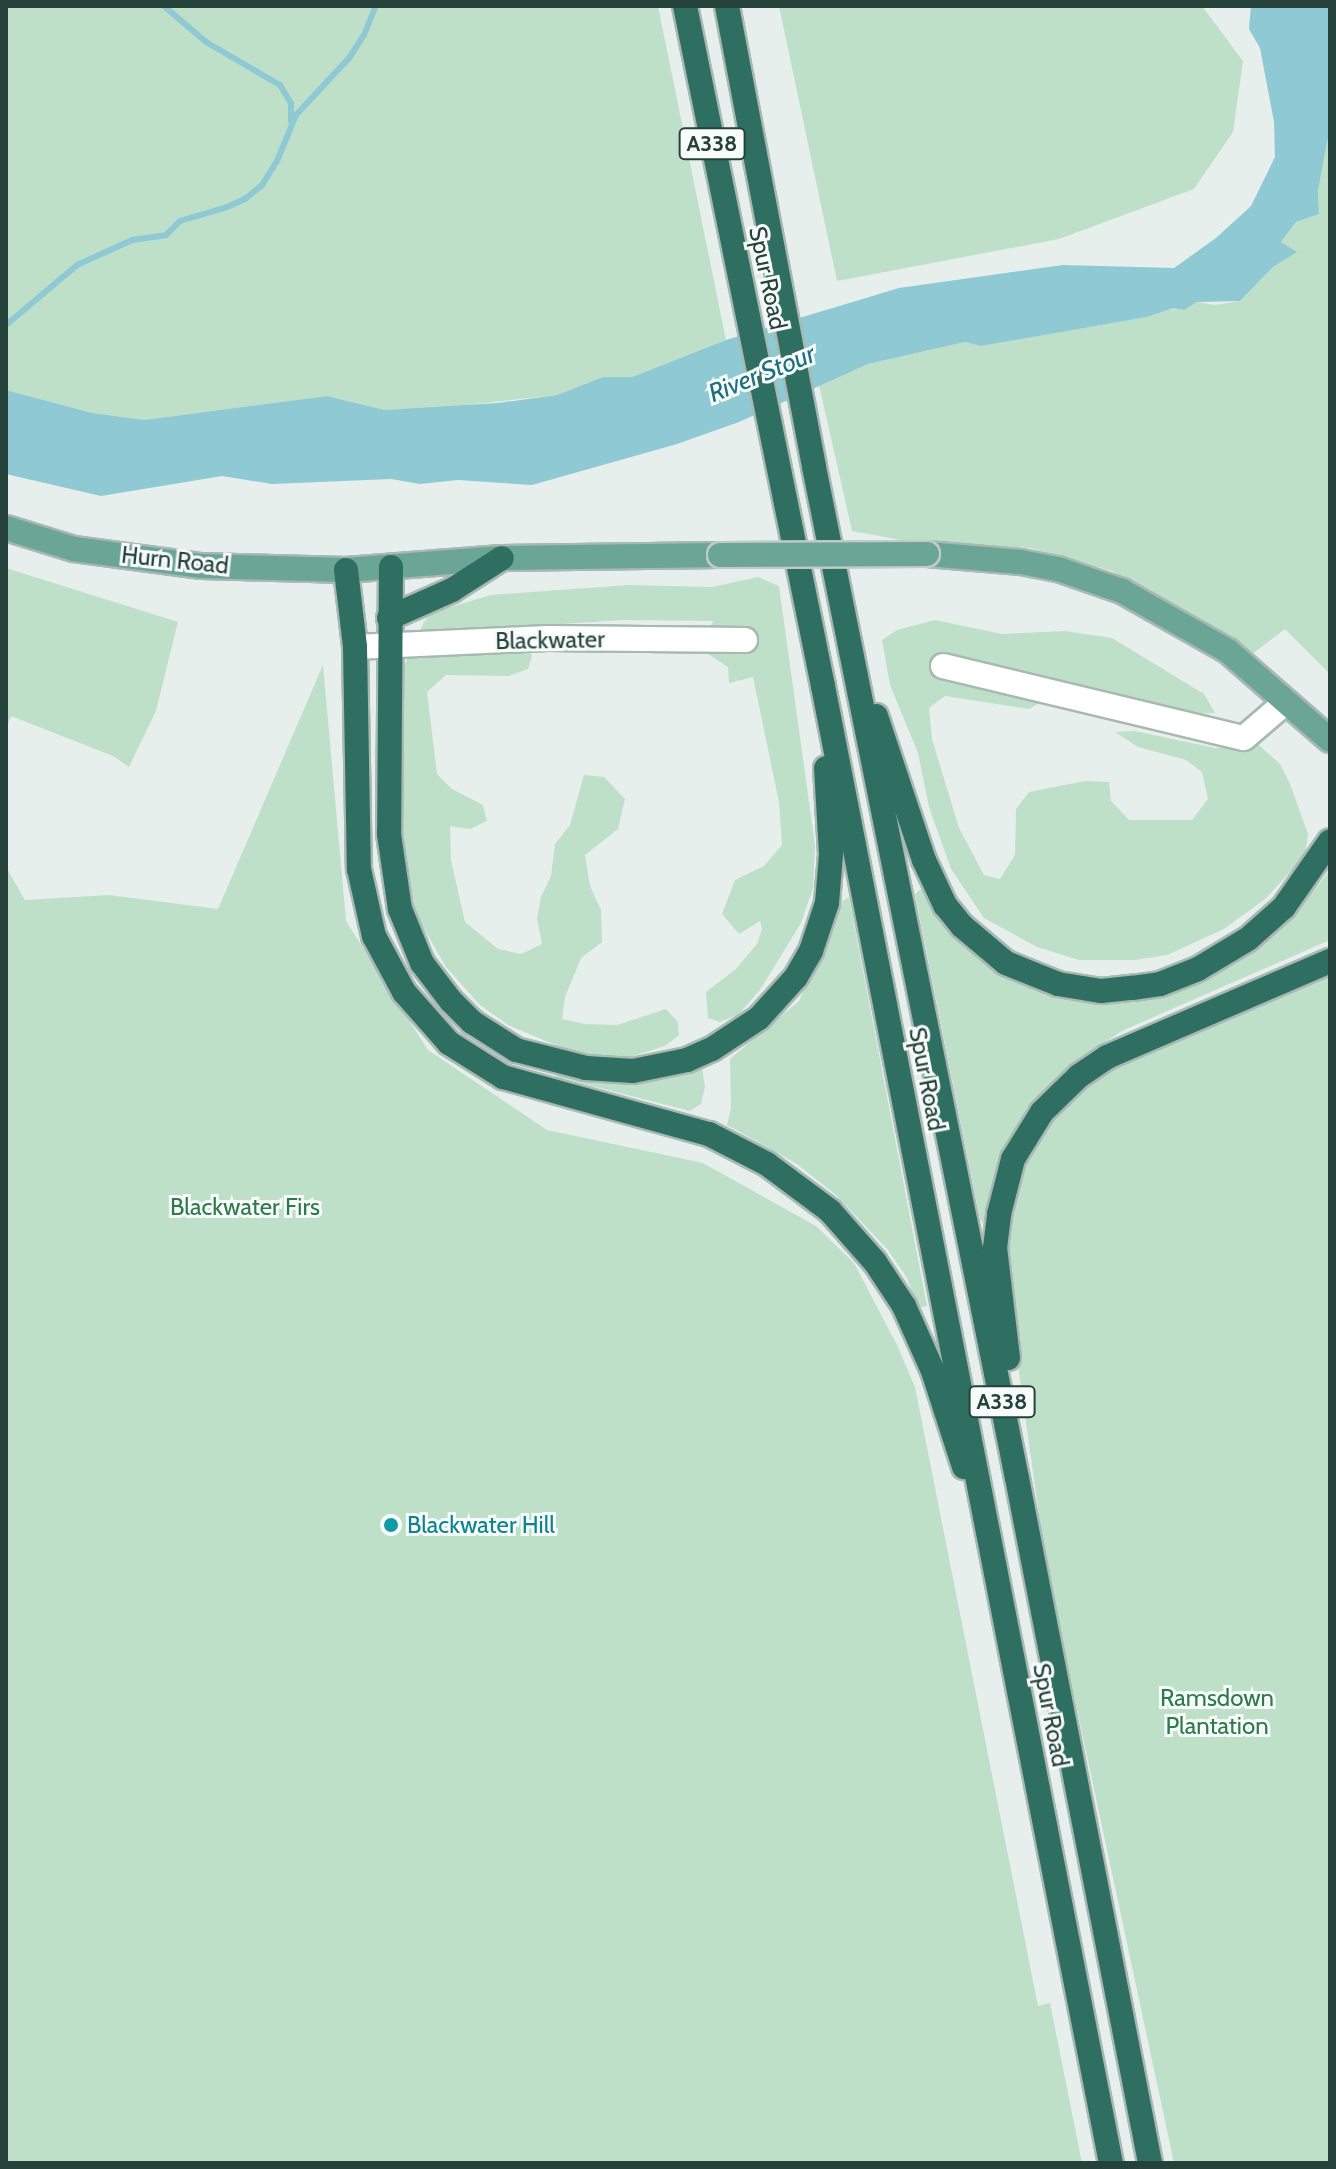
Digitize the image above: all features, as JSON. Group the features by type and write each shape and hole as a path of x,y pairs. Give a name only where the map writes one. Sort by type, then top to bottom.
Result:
{"highway":[{"name":"Spur Road","path":"685,6 823,686 1111,2163"},
{"name":"Spur Road","path":"727,6 814,467 1017,1478 1150,2163"},
{"path":"389,618 452,590 502,558"},
{"path":"391,567 388,644 389,834 393,879 409,937 422,963 451,1001 495,1039 538,1058 586,1068 633,1071 687,1060 759,1018 796,977 820,928 830,877 823,686"},
{"path":"346,570 355,647 359,869 374,936 404,992 449,1043 503,1077 709,1134 767,1164 830,1211 875,1262 917,1331 952,1438 983,1514"},
{"path":"853,655 892,755 924,860 945,905 984,946 1030,975 1101,991 1179,978 1222,956 1266,924 1284,907 1330,841"},
{"path":"1017,1478 995,1248 1005,1185 1025,1136 1063,1091 1107,1057 1330,961"}],"main road":[{"name":"Hurn Road","path":"6,528 74,549 202,566 346,570 502,558 720,555 927,554 1021,562 1058,569 1122,591 1228,651 1330,740"}],"street":[{"name":"Blackwater","path":"355,647 548,638 745,640"},
{"path":"943,666 1244,738 1263,725 1286,702"}],"green space":[{"path":"6,6 658,6 726,340 632,377 603,377 557,395 438,408 385,410 327,396 144,420 94,413 6,390"},
{"path":"779,6 1202,6 1243,61 1233,132 1194,189 1059,239 837,281"},
{"path":"1330,95 1330,674 1285,629 1251,655 1112,571 1030,548 906,541 852,531 819,385 868,364 965,342 981,346 1147,317 1173,308 1184,310 1197,302 1215,305 1240,301 1273,267 1296,252 1281,242 1296,222 1319,214 1318,191 1328,138"},
{"path":"6,568 178,622 156,711 129,767 113,756 11,716 6,729"},
{"path":"758,577 779,586 815,845 813,888 801,923 760,990 738,1015 720,1022 708,1018 706,992 736,969 757,944 762,929 760,921 739,934 722,914 735,880 764,866 782,845 779,802 753,677 729,683 728,667 708,654 702,646 713,621 623,620 517,627 532,656 528,669 509,676 446,675 427,692 437,774 452,789 483,805 487,821 470,829 450,826 451,860 465,922 498,949 521,954 542,944 537,919 541,897 551,876 555,844 570,825 584,775 604,777 625,799 618,829 585,855 590,886 601,910 602,942 581,958 565,997 562,1019 585,1024 617,1025 666,1009 678,1022 679,1035 665,1046 630,1057 596,1057 565,1049 508,1025 479,1004 446,967 416,915 403,842 402,671 423,624 430,613 491,595 628,585 712,587"},
{"path":"935,620 1002,634 1065,631 1112,638 1204,694 1215,713 1193,714 1066,688 1029,709 945,696 929,708 932,739 959,828 984,875 1000,879 1015,855 1016,809 1029,792 1085,781 1109,782 1111,801 1129,820 1192,820 1208,799 1202,772 1186,760 1138,747 1115,732 1135,731 1215,748 1259,745 1280,764 1290,784 1308,834 1305,856 1265,899 1224,929 1167,955 1135,960 1079,960 1037,947 984,918 951,869 929,807 918,753 890,685 882,640 897,630"},
{"name":"Blackwater Firs","path":"323,665 346,921 428,1050 547,1130 703,1163 816,1226 854,1263 897,1345 915,1387 1038,2006 1050,2003 1082,2163 6,2163 6,867 25,900 109,895 218,909"},
{"path":"1330,870 1330,940 1124,1030 1087,1053 1023,1119 1005,1146 986,1228 980,1219 915,894 921,889 977,954 1029,986 1055,996 1091,999 1229,963 1288,923"},
{"path":"849,897 927,1306 917,1308 907,1278 888,1250 836,1195 797,1164 727,1125 731,1108 730,1059 799,1001 840,903"},
{"name":"Ramsdown Plantation","path":"1330,970 1330,2163 1174,2163 1069,1672 1053,1616 1019,1372 1008,1246 1019,1169 1033,1142 1059,1108 1111,1067"},
{"path":"702,1067 705,1087 701,1104 690,1111 556,1077 557,1069 656,1078"}],"water":[{"name":"River Stour","path":"1251,6 1330,6 1330,95 1328,138 1318,191 1319,214 1296,222 1281,242 1297,252 1273,267 1240,301 1197,302 1184,310 1173,308 1147,317 981,346 965,342 868,364 739,422 677,444 532,485 458,480 420,484 391,479 272,484 222,476 101,496 6,474 6,390 93,413 144,420 327,396 385,410 498,403 557,395 603,377 632,377 726,340 899,288 1063,265 1174,268 1216,238 1251,206 1275,157 1274,122 1260,48 1249,29"}],"waterway":[{"path":"164,6 206,42 280,85 291,103 291,121"},
{"path":"6,325 77,265 132,240 166,235 180,221 227,207 245,199 262,185 277,161 296,115 349,58 364,35 376,6"}],"place":[{"name":"Blackwater Hill","path":"391,1525"}]}
